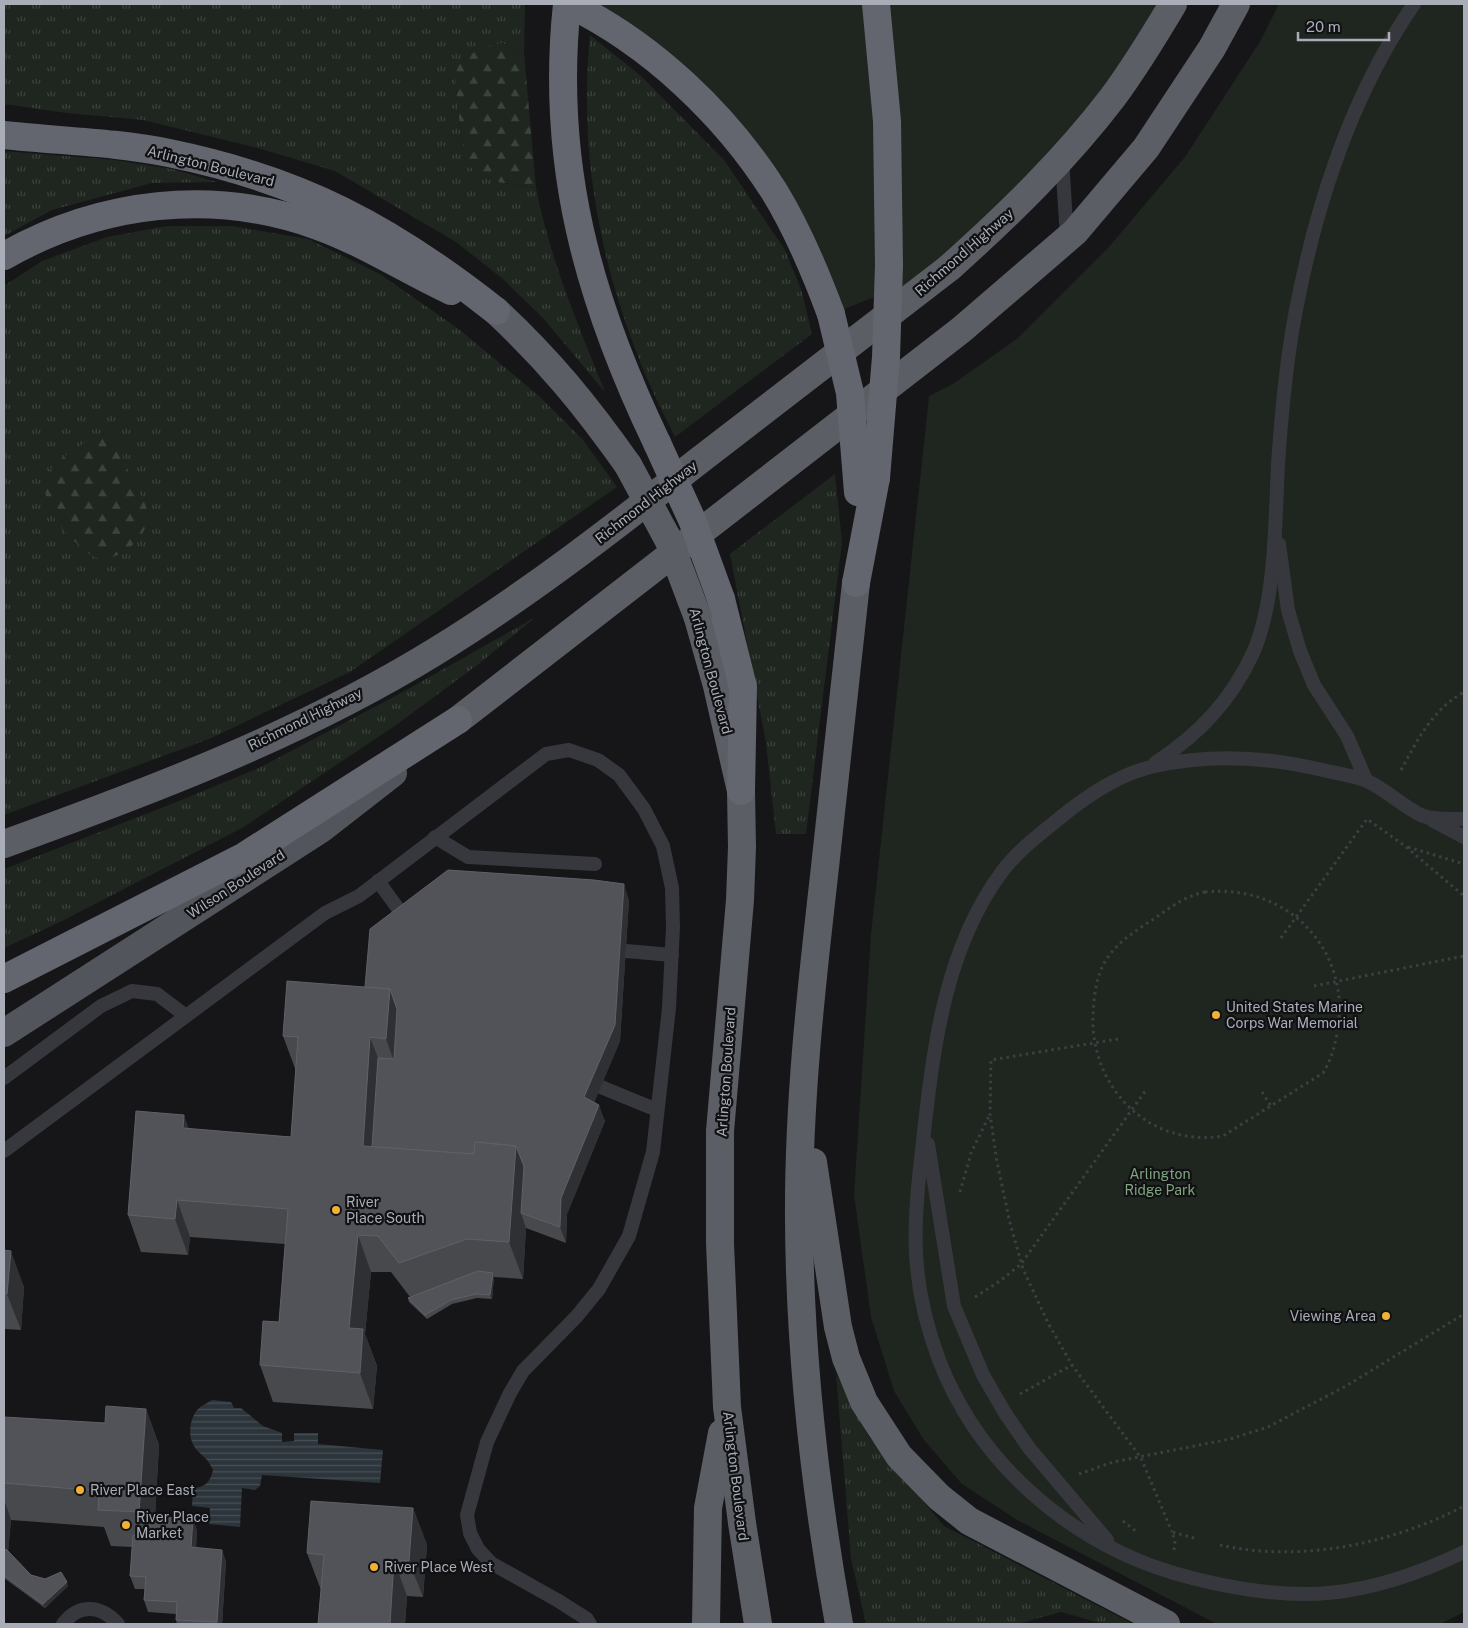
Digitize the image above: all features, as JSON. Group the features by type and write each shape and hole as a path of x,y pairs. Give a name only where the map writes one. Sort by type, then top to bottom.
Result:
{"highway":[{"path":"740,791 743,687 721,599 693,522 620,363 591,278 574,203 564,117 562,70 568,4 622,35 658,62 693,93 724,125 778,198 813,264 831,314 850,392 867,485"},
{"path":"839,1624 825,1543 806,1388 799,1220 812,964 867,485 885,376 889,265 887,121 876,4"},
{"name":"Richmond Highway","path":"4,844 115,804 218,762 330,709 431,654 520,597 617,525 949,268 1010,212 1062,158 1112,98 1144,53 1173,4"},
{"path":"4,979 243,857 458,720 961,330 1067,238 1112,190 1146,148 1212,48 1236,4"},
{"name":"Arlington Boulevard","path":"4,135 168,153 280,182 322,200 406,244 448,273 496,311 556,370 585,404 628,465 669,540 698,618 717,686 740,791 742,847 740,900 720,1131 720,1270 727,1407 758,1624"},
{"path":"4,256 52,231 82,220 139,207 191,203 256,209 286,216 357,242 414,274 496,311"},
{"path":"804,1101 838,1327 854,1380 864,1402 884,1435 904,1462 924,1483 969,1521 1166,1624"},
{"path":"706,1624 708,1508 727,1407"}],"main road":[{"name":"Wilson Boulevard","path":"4,1033 321,829 458,720"}],"lane":[{"path":"1414,4 1389,42 1360,98 1338,152 1318,214 1292,332 1278,462 1276,519 1265,607 1255,647 1216,713 1200,731 1184,745 1151,766 1107,785 1070,810 1033,839 1001,872 965,935 954,966 935,1046 916,1197 916,1270 925,1316 947,1377 981,1437 1009,1474 1052,1510 1114,1548 1145,1564 1218,1586 1272,1593 1308,1594 1367,1589 1402,1579 1464,1552"},
{"path":"1062,158 1067,238"},
{"path":"1276,519 1288,610 1298,645 1310,676 1346,736 1366,780"},
{"path":"4,1151 325,913 359,896 546,754 569,750 598,760 619,775 644,809 663,846 672,888 672,955 669,1008 653,1152 629,1236 599,1289 578,1316 523,1371 510,1393 487,1442 467,1515 470,1533 478,1549 491,1563 557,1600 586,1619 590,1624"},
{"path":"1151,766 1224,758 1258,758 1307,766 1366,780 1427,818 1464,837"},
{"path":"1427,818 1464,819"},
{"path":"435,838 468,857 596,864"},
{"path":"378,881 407,921"},
{"path":"626,951 672,955"},
{"path":"4,1078 101,1006 132,991 157,994 186,1016"},
{"path":"601,1088 657,1110"},
{"path":"925,1126 954,1306 983,1375 1005,1413 1029,1448 1114,1548"},
{"path":"64,1624 76,1612 84,1608 104,1612 118,1624"}],"path":[{"path":"1401,770 1429,722 1440,709 1464,692"},
{"path":"1282,938 1367,819 1405,846 1464,896"},
{"path":"1405,846 1464,864"},
{"path":"1211,891 1244,892 1268,900 1296,916 1313,932 1328,955 1338,980 1340,1020 1328,1066 1323,1073 1223,1136 1204,1138 1169,1132 1153,1125 1131,1109 1105,1075 1094,1043 1094,1000 1098,978 1106,959 1128,935 1186,897 1211,891"},
{"path":"1314,986 1464,956"},
{"path":"1118,1039 990,1060 990,1114 1001,1186 1021,1264 1048,1323 1072,1365 1141,1458 1172,1532 1175,1549 1168,1551"},
{"path":"972,1299 1000,1281 1021,1264 1146,1090"},
{"path":"1262,1092 1270,1106"},
{"path":"960,1197 971,1153 990,1114"},
{"path":"1078,1480 1074,1475 1113,1462 1230,1439 1283,1421 1464,1314"},
{"path":"1015,1397 1072,1365"},
{"path":"1220,1545 1277,1552 1331,1548 1403,1532 1438,1519 1464,1506"},
{"path":"1117,1516 1140,1534"},
{"path":"1172,1532 1194,1538"}],"green space":[{"path":"4,4 525,4 524,53 502,43 456,90 461,136 468,160 479,175 499,182 536,188 557,266 605,392 543,318 503,279 456,242 335,171 258,148 143,120 67,113 4,104"},
{"path":"569,4 1173,4 1144,53 949,268 831,314 747,154"},
{"name":"Arlington Ridge Park","path":"1279,4 1464,4 1464,1612 1440,1624 1217,1624 1017,1520 962,1484 924,1440 894,1391 871,1317 854,1195 871,934 929,396 953,384 1018,338 1108,248 1185,157 1261,40"},
{"path":"590,35 641,76 724,160 785,250 801,289 812,334 675,437 652,390 632,342 603,242 594,191 588,139 587,87"},
{"path":"502,43 524,53 536,188 496,181 481,176 470,166 465,154 457,100 457,69 460,63 470,55 483,48"},
{"path":"4,151 114,160 172,169 217,182 152,183 52,210 4,236"},
{"path":"167,226 232,226 308,239 380,274 460,330 539,396 583,440 617,487 350,672 209,739 4,815 4,286 42,261 107,237"},
{"path":"104,433 115,437 148,514 147,522 140,538 126,550 108,559 94,557 73,540 59,525 49,507 45,487 50,470 63,457 89,440"},
{"path":"835,474 842,542 806,834 776,834 766,743 730,554"},
{"path":"534,618 480,663 396,725 242,828 62,921 4,948 4,869 259,768 401,693"},
{"path":"836,1374 869,1437 944,1526 1133,1624 1104,1624 1061,1612 1017,1624 866,1624 851,1558"}],"shaded area":[{"path":"212,1400 231,1402 234,1408 241,1408 263,1426 282,1433 282,1442 294,1441 294,1433 318,1433 318,1444 383,1450 380,1483 262,1475 260,1486 255,1490 242,1488 240,1527 209,1524 210,1508 192,1506 193,1488 207,1483 213,1470 207,1460 193,1445 190,1429 198,1409"}],"building":[{"path":"448,870 594,880 624,884 615,1025 584,1097 599,1105 561,1198 560,1227 521,1213 524,1166 516,1146 475,1142 474,1154 372,1147 378,1058 394,1059 397,1009 390,989 365,987 370,929"},
{"name":"River Place South","path":"287,981 390,989 386,1039 370,1037 363,1146 474,1154 475,1142 516,1146 509,1242 467,1239 399,1263 378,1236 358,1235 349,1328 363,1329 360,1373 260,1365 263,1321 279,1322 288,1209 177,1200 175,1219 128,1215 136,1111 184,1115 183,1128 291,1137 298,1037 283,1036"},
{"path":"4,1250 11,1251 7,1294 4,1293"},
{"path":"478,1271 493,1273 490,1295 476,1294 451,1300 425,1315 408,1298"},
{"path":"106,1406 146,1409 139,1512 98,1510 99,1491 4,1483 4,1417 105,1423"},
{"path":"311,1501 413,1508 409,1561 394,1560 390,1624 318,1624 324,1555 307,1553"},
{"path":"150,1516 193,1519 191,1547 222,1550 217,1622 176,1620 177,1602 144,1600 146,1577 130,1576 133,1535 148,1536"},
{"path":"6,1549 31,1575 45,1579 61,1572 67,1582 43,1604 4,1575 4,1551"}],"place":[{"name":"United States Marine Corps War Memorial","path":"1216,1015"},
{"name":"River Place South","path":"336,1210"},
{"name":"Viewing Area","path":"1386,1316"},
{"name":"River Place East","path":"80,1490"},
{"name":"River Place Market","path":"126,1525"},
{"name":"River Place West","path":"374,1567"}]}
